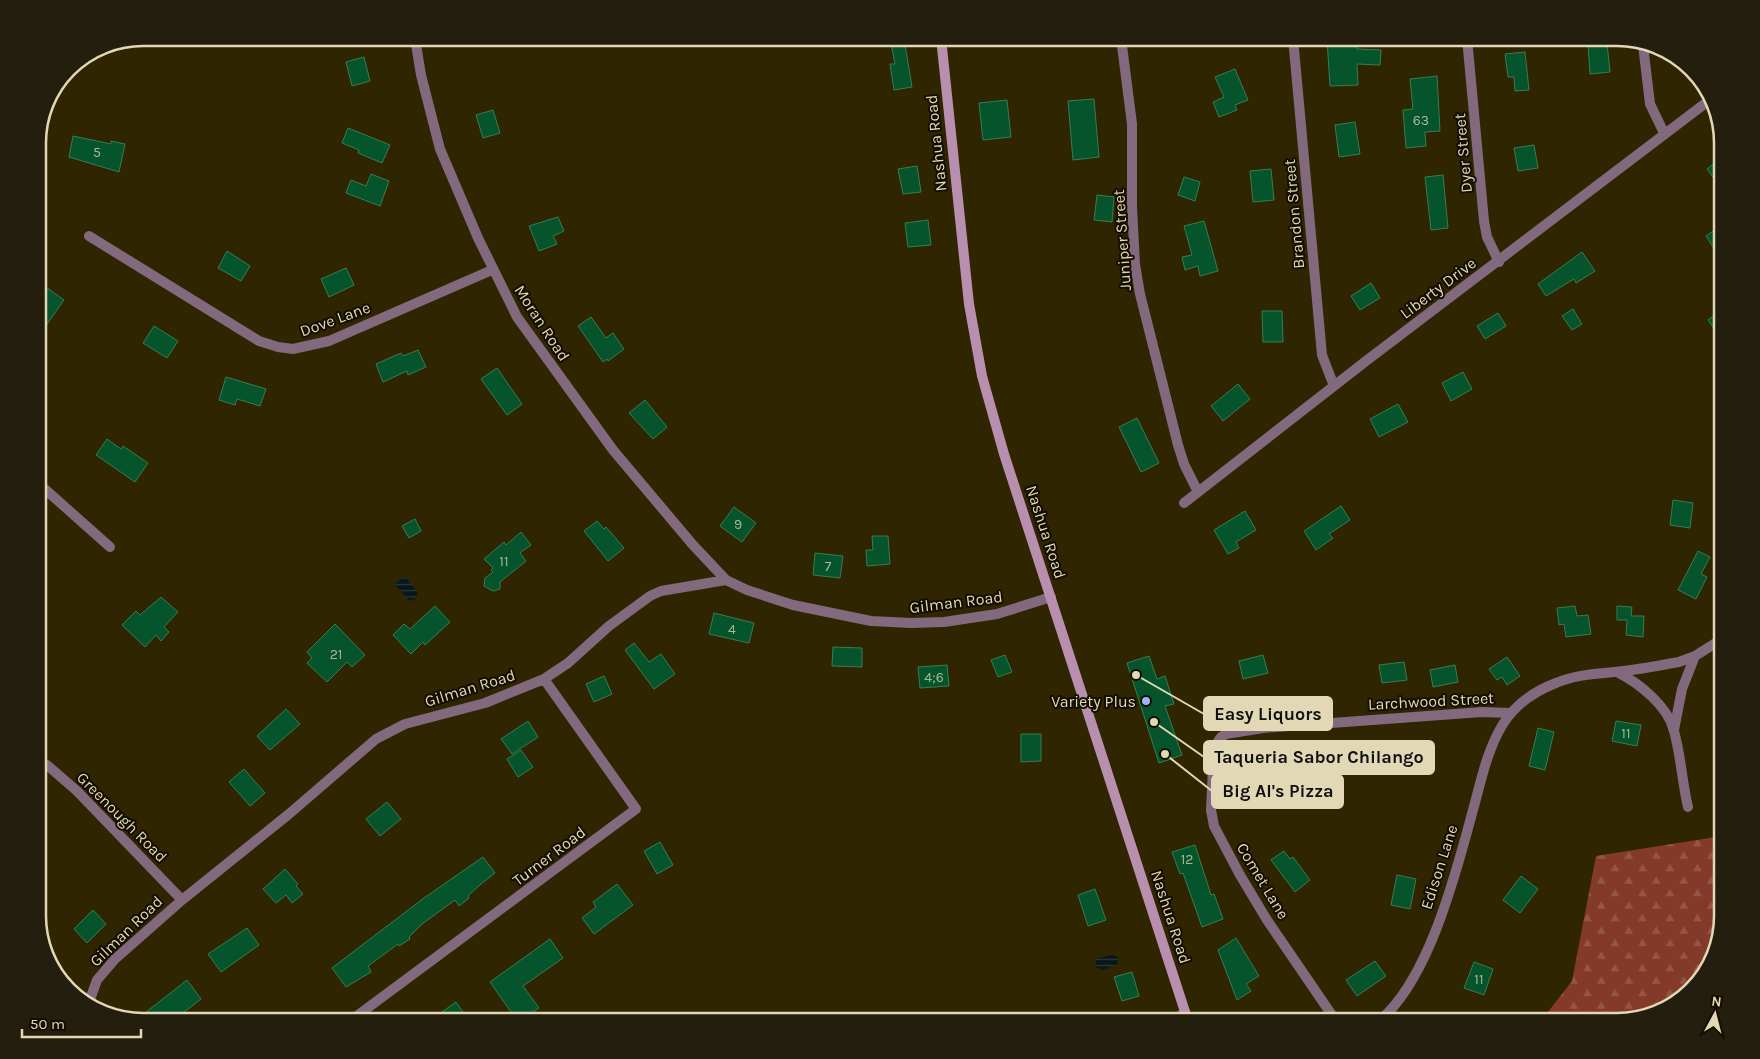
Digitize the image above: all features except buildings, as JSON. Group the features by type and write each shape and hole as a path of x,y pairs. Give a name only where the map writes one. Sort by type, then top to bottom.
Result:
{"main road":[{"name":"Nashua Road","path":"942,46 964,266 974,339 996,429 1186,1013"}],"street":[{"name":"Moran Road","path":"416,46 421,75 440,149 492,270 517,317 613,450 693,545 726,580"},
{"name":"Juniper Street","path":"1122,46 1132,124 1133,237 1140,294 1178,445 1187,471 1198,492"},
{"name":"Brandon Street","path":"1294,46 1321,346 1327,371 1334,386"},
{"name":"Dyer Street","path":"1468,46 1484,221 1489,244 1499,262"},
{"path":"1644,51 1650,104 1664,133"},
{"name":"Liberty Drive","path":"1184,503 1334,386 1705,103"},
{"name":"Dove Lane","path":"89,236 248,336 283,348 303,348 329,341 492,270"},
{"path":"46,490 110,547"},
{"name":"Gilman Road","path":"91,997 95,985 105,970 182,900 289,814 376,739 405,724 485,703 544,678 568,663 609,626 650,596 676,587 726,580 747,590 793,605 871,622 911,623 996,614 1051,596"},
{"name":"Larchwood Street","path":"1217,742 1226,734 1263,728 1482,712 1511,713 1524,701 1556,683 1574,677 1679,662 1695,656 1714,644"},
{"path":"1674,730 1682,689 1695,656"},
{"path":"1617,672 1646,691 1657,702 1674,730 1688,807"},
{"name":"Turner Road","path":"362,1013 636,810 544,678"},
{"name":"Edison Lane","path":"1387,1013 1404,995 1421,965 1446,897 1488,757 1503,725 1511,713"},
{"name":"Comet Lane","path":"1217,742 1212,753 1211,810 1214,826 1267,920 1330,1013"},
{"name":"Greenough Road","path":"46,764 76,792 182,900"}],"green space":[{"path":"1714,837 1714,916 1710,941 1701,964 1694,975 1676,993 1654,1005 1630,1012 1617,1013 1547,1013 1572,981 1596,856"}],"shaded area":[{"path":"405,576 418,593 414,601 412,599 409,601 395,584"},
{"path":"1112,955 1118,957 1117,965 1102,970 1096,967 1096,959"}],"place":[{"name":"Easy Liquors","path":"1136,675"},
{"name":"Variety Plus","path":"1146,701"},
{"name":"Taqueria Sabor Chilango","path":"1154,722"},
{"name":"Big Al's Pizza","path":"1165,754"}]}
